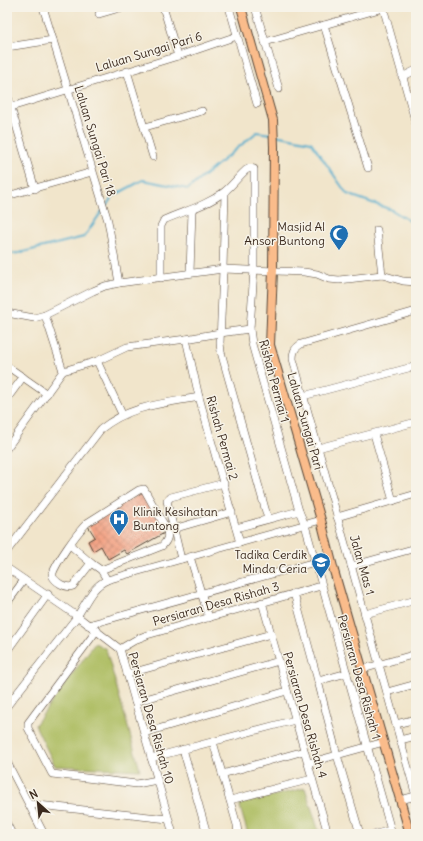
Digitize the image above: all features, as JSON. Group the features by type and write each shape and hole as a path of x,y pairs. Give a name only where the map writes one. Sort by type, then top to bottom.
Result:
{"main road":[{"name":"Laluan Sungai Pari","path":"241,7 273,120 273,270 270,345 410,834"}],"street":[{"name":"Laluan Sungai Pari 18","path":"43,7 108,221 119,283"},
{"path":"99,14 123,7"},
{"path":"163,7 178,56"},
{"path":"229,7 257,104"},
{"path":"255,7 279,89"},
{"path":"265,42 383,8 416,124"},
{"path":"324,25 368,168"},
{"name":"Laluan Sungai Pari 6","path":"11,107 178,56 237,36"},
{"path":"7,47 53,40"},
{"path":"402,77 416,70"},
{"path":"127,71 153,156"},
{"path":"7,94 35,189"},
{"path":"145,128 202,111"},
{"name":"Rishah Permai 1","path":"225,192 243,173 252,168 255,172 254,269 250,329 252,344 299,511 305,525"},
{"path":"7,196 92,172"},
{"path":"161,278 162,222 168,218 192,210 225,192"},
{"path":"225,192 220,333 221,352 268,519"},
{"path":"190,273 192,210"},
{"path":"377,230 382,275"},
{"path":"7,313 34,318 45,315 105,286 190,273 223,270 254,269 304,272 317,274 329,279 339,280 382,275 404,281 416,282"},
{"name":"Jalan Mas 1","path":"416,310 301,344 296,347 293,353 293,359 303,396 416,796"},
{"path":"45,315 63,371"},
{"path":"7,448 63,371 97,361 127,347 250,329"},
{"name":"Rishah Permai 2","path":"186,339 199,397 240,543"},
{"path":"97,361 122,414"},
{"path":"7,366 47,394"},
{"path":"303,396 416,366"},
{"path":"7,399 23,377"},
{"path":"7,550 101,429 122,414 136,409 199,397"},
{"path":"318,448 416,422"},
{"path":"374,434 393,501"},
{"path":"181,559 167,504 168,498 224,483"},
{"path":"91,563 73,586 67,587 55,580 52,575 70,545 87,523 139,490 144,489 166,528 169,535 168,541 162,546 101,570"},
{"path":"337,517 416,494"},
{"path":"236,528 299,511"},
{"path":"174,528 232,512"},
{"path":"7,706 77,616 95,587 107,580 321,520"},
{"name":"Persiaran Desa Rishah 1","path":"305,525 321,586 392,832"},
{"path":"70,545 101,570 107,580"},
{"path":"351,566 416,548"},
{"path":"190,557 209,618"},
{"path":"88,625 315,562"},
{"name":"Persiaran Desa Rishah 10","path":"7,568 48,594 120,649 173,834"},
{"path":"7,603 24,580"},
{"name":"Persiaran Desa Rishah 3","path":"120,649 147,635 321,586"},
{"path":"7,651 48,594"},
{"path":"294,594 337,755 360,834"},
{"path":"365,614 416,600"},
{"name":"Persiaran Desa Rishah 4","path":"262,602 328,834"},
{"path":"97,630 28,723 28,728 52,774 137,784 157,780"},
{"path":"127,674 271,634"},
{"path":"363,669 416,654"},
{"path":"135,702 278,661"},
{"path":"318,681 347,673"},
{"path":"387,692 416,684"},
{"path":"144,734 287,691"},
{"path":"396,724 416,719"},
{"path":"151,758 295,720"},
{"path":"400,740 416,736"},
{"path":"213,742 238,834"},
{"path":"308,763 384,742"},
{"path":"183,750 207,834"},
{"path":"222,774 304,751"},
{"path":"7,762 44,834"},
{"path":"230,800 312,779"},
{"path":"400,800 416,796"},
{"path":"29,804 168,819"},
{"path":"7,824 12,834"},
{"path":"376,834 392,832"}],"green space":[{"path":"95,643 106,649 140,770 55,766 35,725"},
{"path":"305,788 319,832 248,834 239,804"}],"building":[{"path":"142,492 166,532 127,554 124,550 108,559 101,546 93,551 88,541 95,537 88,526 94,523 93,520"}],"waterway":[{"path":"106,206 113,196 143,180 188,189 257,132 271,134"},
{"path":"275,135 311,142 347,194 392,210 416,225"},
{"path":"7,254 19,253 84,237 102,211"}],"place":[{"name":"Masjid Al Ansor Buntong","path":"339,251"},
{"name":"Klinik Kesihatan Buntong","path":"119,536"},
{"name":"Tadika Cerdik Minda Ceria","path":"321,579"}]}
